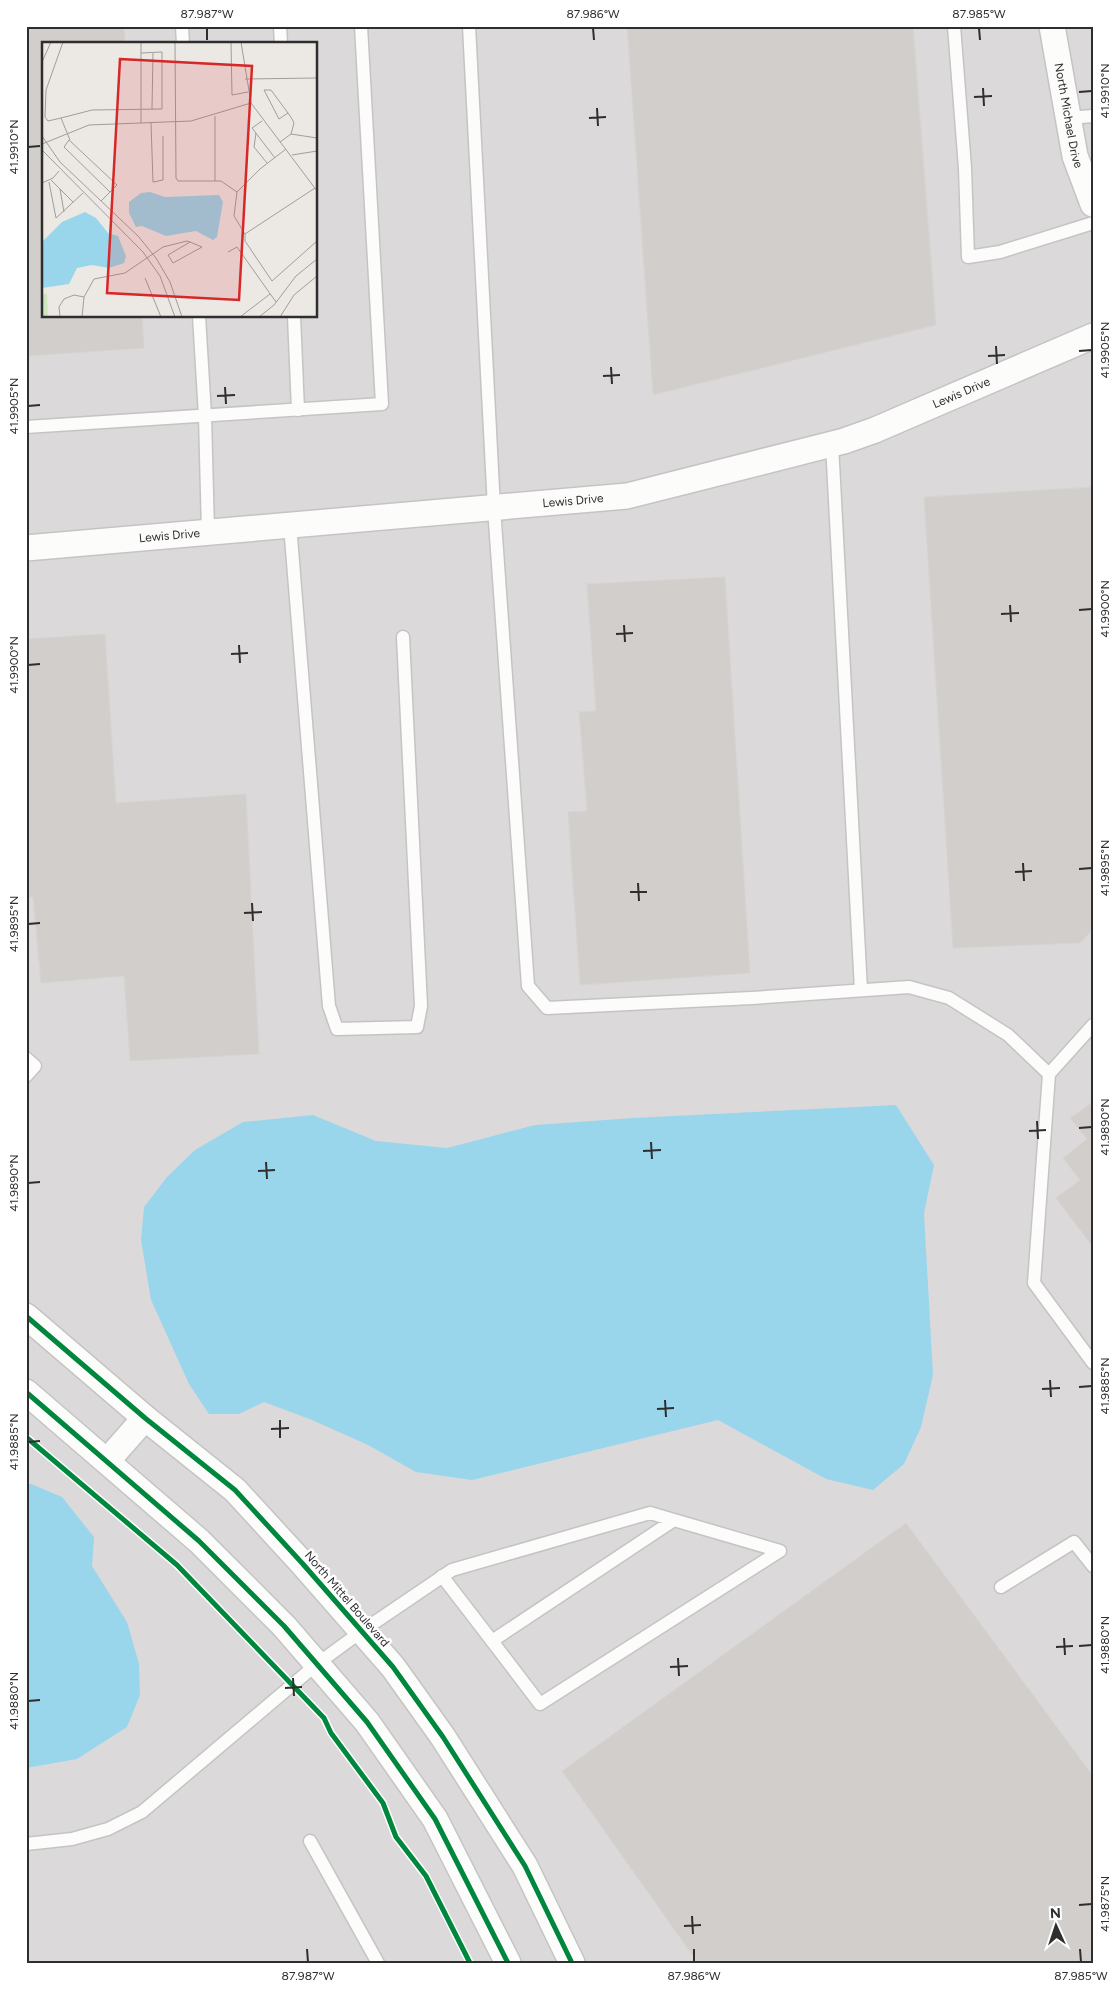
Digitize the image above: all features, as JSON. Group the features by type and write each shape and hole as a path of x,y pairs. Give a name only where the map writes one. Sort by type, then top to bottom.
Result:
{"street":[{"name":"North Michael Drive","path":"1052,26 1081,117 1076,156 1093,204"},
{"name":"Lewis Drive","path":"26,548 627,496 832,444 875,430 1093,336"},
{"name":"North Mittel Boulevard","path":"26,1316 144,1418 235,1490 393,1667 443,1737 525,1866 572,1963"},
{"path":"26,1392 199,1541 284,1626 367,1722 435,1819 508,1963"},
{"path":"107,1461 144,1418"}],"lane":[{"path":"182,26 183,42"},
{"path":"280,26 281,42"},
{"path":"26,427 382,404 361,26"},
{"path":"469,26 494,508 528,986 547,1008 752,998 909,987 949,998 1008,1035 1049,1074"},
{"path":"954,26 965,168 968,257 1000,252 1093,223"},
{"path":"199,318 205,416 208,532"},
{"path":"294,318 298,410"},
{"path":"832,444 861,990"},
{"path":"290,525 328,1006 338,1029 417,1027 420,1013 403,637"},
{"path":"1093,1025 1049,1074 1034,1283 1093,1363"},
{"path":"26,1076 31,1062"},
{"path":"26,1844 72,1839 108,1829 142,1812 317,1664 362,1631 442,1576 452,1570 650,1513 780,1551 540,1704 442,1576"},
{"path":"492,1642 674,1520"},
{"path":"1000,1587 1074,1542 1093,1566"},
{"path":"310,1841 378,1963"}],"path":[{"path":"26,1437 177,1565 293,1685"},
{"path":"324,1718 331,1733 383,1803 396,1837 426,1876 470,1963"}],"shaded area":[{"path":"26,26 1093,26 1093,1963 26,1963"}],"water":[{"path":"896,1105 934,1165 924,1213 933,1375 921,1427 904,1464 873,1490 826,1479 718,1420 472,1480 416,1472 368,1445 312,1420 264,1402 239,1414 209,1414 189,1384 151,1300 141,1240 144,1207 167,1177 195,1150 243,1122 313,1115 376,1141 447,1148 535,1125 633,1118"},
{"path":"26,1484 31,1484 62,1497 94,1537 92,1566 127,1622 139,1664 140,1695 127,1727 77,1759 26,1768"}],"building":[{"path":"26,26 124,26 125,42 42,42 42,318 142,318 144,348 26,356"},
{"path":"627,26 913,26 936,325 653,395"},
{"path":"1093,487 1093,929 1080,943 953,948 924,497"},
{"path":"725,577 750,973 580,985 568,812 587,811 579,712 596,711 587,584"},
{"path":"105,634 116,803 246,794 259,1054 130,1061 124,976 41,983 33,897 26,897 26,639"},
{"path":"1093,1102 1093,1247 1056,1198 1080,1180 1063,1158 1087,1139 1070,1118"},
{"path":"906,1523 1093,1776 1093,1963 698,1963 562,1771"}],"cycle path":[{"path":"26,1316 145,1418 235,1490 393,1667 443,1737 525,1866 572,1963"},
{"path":"26,1392 199,1541 284,1626 367,1722 435,1819 508,1963"},
{"path":"26,1437 177,1565 324,1718 331,1733 383,1803 396,1837 426,1876 470,1963"}]}
